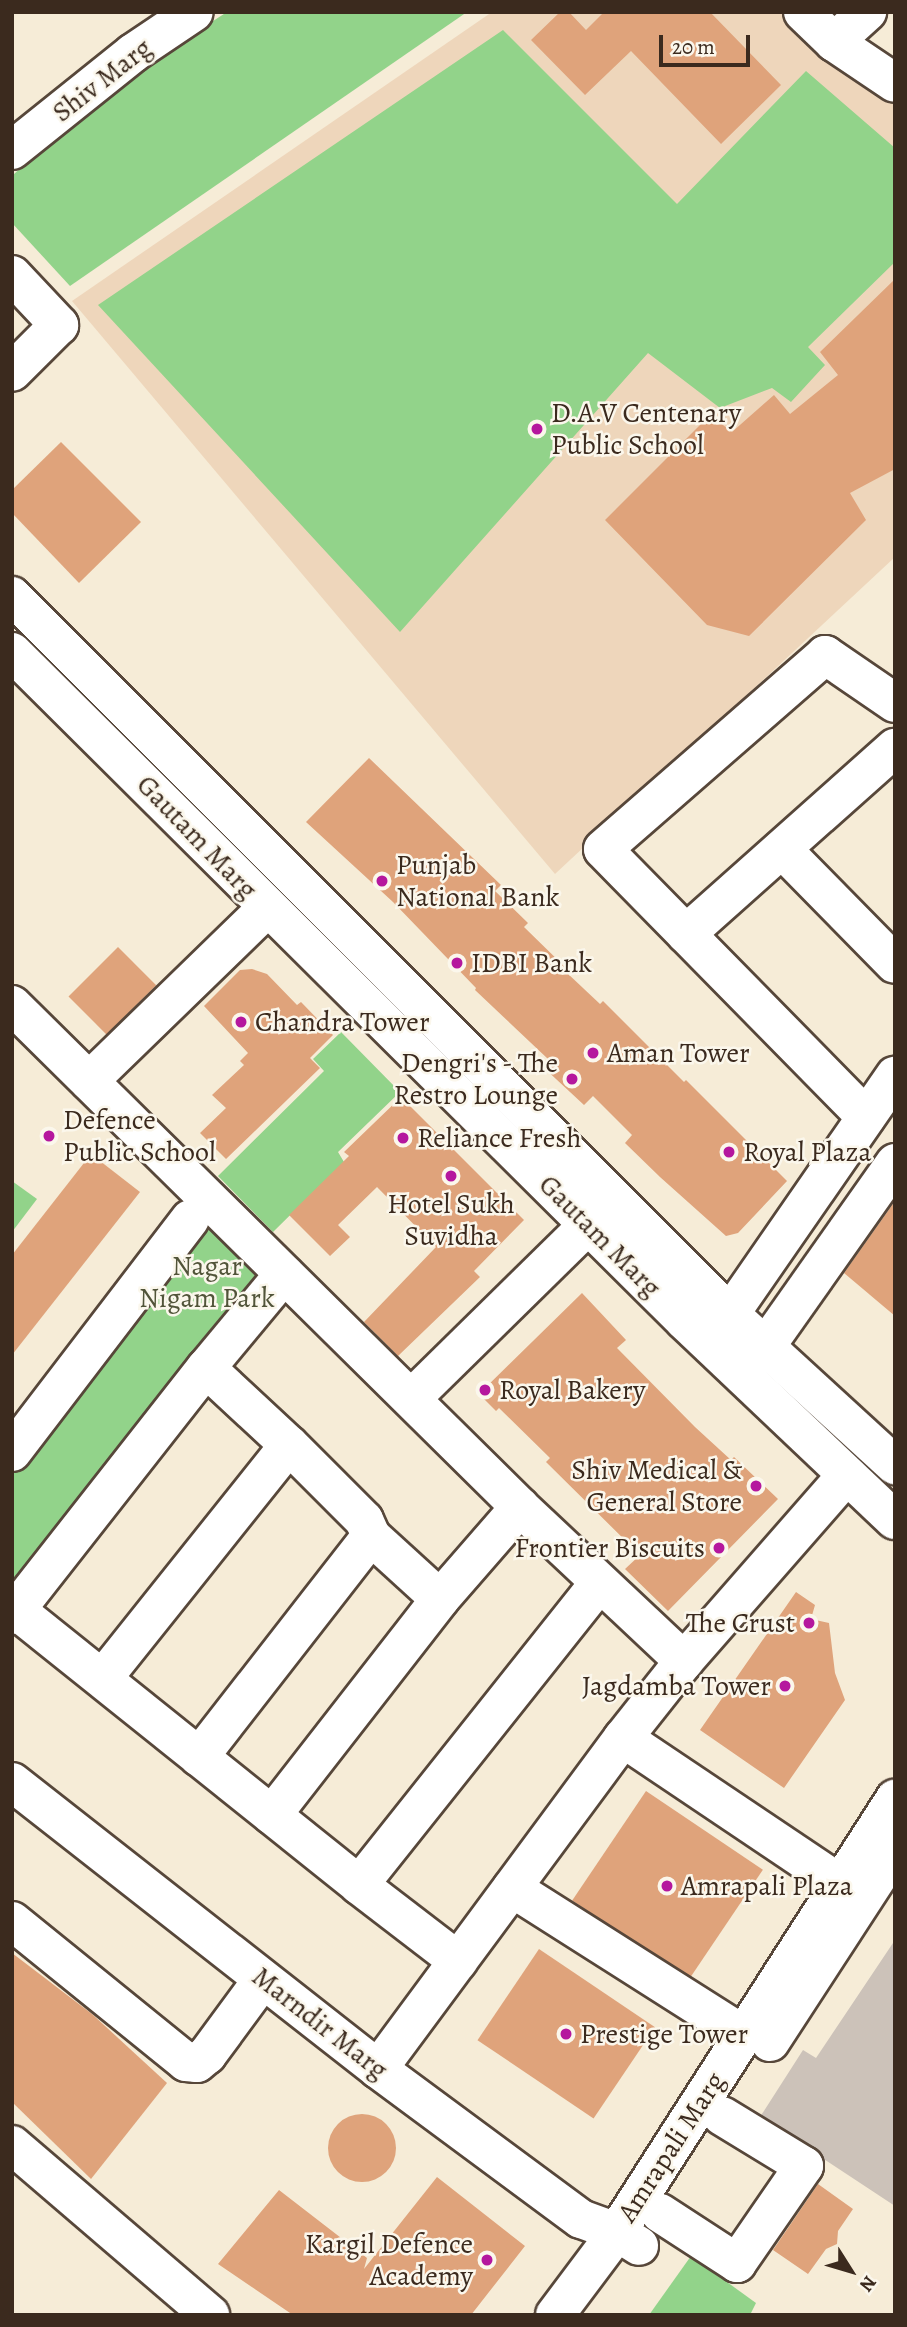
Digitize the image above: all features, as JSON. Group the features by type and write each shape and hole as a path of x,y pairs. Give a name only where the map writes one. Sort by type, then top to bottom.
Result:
{"street":[{"name":"Shiv Marg","path":"12,150 133,53 194,12"},
{"path":"803,12 834,41 895,83"},
{"path":"834,41 867,12"},
{"path":"12,275 59,325 12,372"},
{"name":"Gautam Marg","path":"12,596 730,1314 895,1465"},
{"name":"Gautam Marg","path":"12,652 588,1225 895,1520"},
{"path":"866,1116 603,849 825,655 895,703"},
{"path":"686,934 895,748"},
{"path":"782,849 895,964"},
{"path":"86,1093 267,908"},
{"path":"12,1005 86,1093 285,1274 520,1507 684,1661"},
{"path":"730,1314 895,1076"},
{"path":"766,1346 895,1163"},
{"path":"12,1452 190,1219"},
{"path":"412,1398 588,1225"},
{"path":"285,1274 206,1368 14,1612 103,1678 359,1885 458,1961"},
{"path":"206,1368 364,1520 371,1536 440,1599"},
{"path":"103,1678 289,1445"},
{"path":"378,2069 623,1738 684,1661 847,1475"},
{"path":"272,1815 440,1599 520,1507"},
{"path":"199,1757 371,1536"},
{"path":"359,1885 599,1583"},
{"path":"623,1738 839,1883"},
{"name":"Marndir Marg","path":"12,1782 378,2069 581,2219 628,2239"},
{"name":"Amrapali Marg","path":"589,2315 628,2239 744,2035 895,1799"},
{"name":"Amrapali Marg","path":"555,2315 628,2239 660,2213 895,1850"},
{"path":"512,1888 744,2035"},
{"path":"12,1920 186,2062 197,2063 207,2055 263,1979"},
{"path":"660,2213 737,2263 804,2166 722,2116"},
{"path":"12,2146 210,2315"}],"shaded area":[{"name":"D.A.V Centenary Public School","path":"492,12 798,12 895,86 895,557 555,874 72,301"},
{"path":"895,1940 895,2206 760,2117 803,2050 816,2058"}],"green space":[{"path":"227,12 467,12 70,286 12,223 12,176 97,96"},
{"path":"503,30 677,204 806,71 895,148 895,262 808,347 825,365 791,402 772,388 720,408 648,353 400,632 98,305"},
{"path":"341,1032 400,1092 338,1152 344,1162 273,1232 218,1176 324,1071 313,1059"},
{"path":"12,1181 37,1199 12,1232"},
{"name":"Nagar Nigam Park","path":"202,1222 263,1277 12,1600 12,1468"},
{"path":"691,2256 756,2303 750,2315 649,2315"}],"building":[{"path":"560,12 569,12 586,30 604,12 710,12 781,85 721,144 631,51 585,95 531,40"},
{"path":"895,279 895,469 850,493 866,520 749,636 707,625 605,520 710,415 732,432 774,395 790,414 838,375 820,352"},
{"path":"61,442 141,522 79,583 12,513 12,490"},
{"path":"369,758 501,885 495,891 528,923 524,927 568,970 566,972 600,1004 603,1001 787,1181 738,1233 726,1236 660,1177 625,1143 632,1135 593,1096 584,1105 542,1066 548,1059 475,990 393,902 306,822"},
{"path":"118,947 156,985 107,1035 69,996"},
{"path":"252,969 267,974 297,1005 301,1002 333,1035 310,1058 320,1068 226,1159 200,1133 226,1108 212,1095 244,1065 240,1061 248,1053 204,1006 240,970"},
{"path":"401,1097 524,1220 474,1271 480,1277 398,1356 364,1322 436,1247 377,1187 338,1225 350,1237 330,1256 289,1215 349,1156 344,1152"},
{"path":"91,1154 140,1192 12,1355 12,1255"},
{"path":"895,1201 895,1316 844,1273"},
{"path":"582,1293 626,1340 617,1348 695,1427 731,1460 734,1457 778,1499 668,1611 625,1569 640,1555 546,1462 550,1458 499,1408 496,1411 479,1394"},
{"name":"Jagdamba Tower","path":"796,1592 815,1605 811,1619 829,1623 835,1673 845,1700 784,1788 700,1730"},
{"name":"Amrapali Plaza","path":"646,1791 763,1870 689,1979 572,1900"},
{"name":"Prestige Tower","path":"539,1949 655,2027 594,2118 477,2040"},
{"path":"12,1953 92,2014 167,2083 91,2179 12,2102"},
{"path":"362,2114 375,2117 386,2124 393,2135 396,2148 393,2161 386,2172 375,2179 362,2182 349,2179 338,2172 331,2161 328,2148 331,2135 338,2124 349,2117"},
{"path":"437,2177 525,2246 471,2315 293,2315 218,2264 279,2190 367,2258 364,2269"},
{"path":"818,2184 853,2209 838,2231 837,2244 826,2249 808,2274 773,2250"}],"place":[{"name":"D.A.V Centenary Public School","path":"537,429"},
{"name":"Punjab National Bank","path":"382,881"},
{"name":"IDBI Bank","path":"457,963"},
{"name":"Chandra Tower","path":"241,1022"},
{"name":"Aman Tower","path":"593,1053"},
{"name":"Dengri's - The Restro Lounge","path":"572,1079"},
{"name":"Defence Public School","path":"49,1136"},
{"name":"Reliance Fresh","path":"403,1138"},
{"name":"Royal Plaza","path":"729,1152"},
{"name":"Hotel Sukh Suvidha","path":"451,1176"},
{"name":"Royal Bakery","path":"485,1390"},
{"name":"Shiv Medical & General Store","path":"756,1486"},
{"name":"Frontier Biscuits","path":"719,1548"},
{"name":"The Crust","path":"809,1623"},
{"name":"Jagdamba Tower","path":"785,1686"},
{"name":"Amrapali Plaza","path":"667,1886"},
{"name":"Prestige Tower","path":"566,2034"},
{"name":"Kargil Defence Academy","path":"487,2260"}]}
